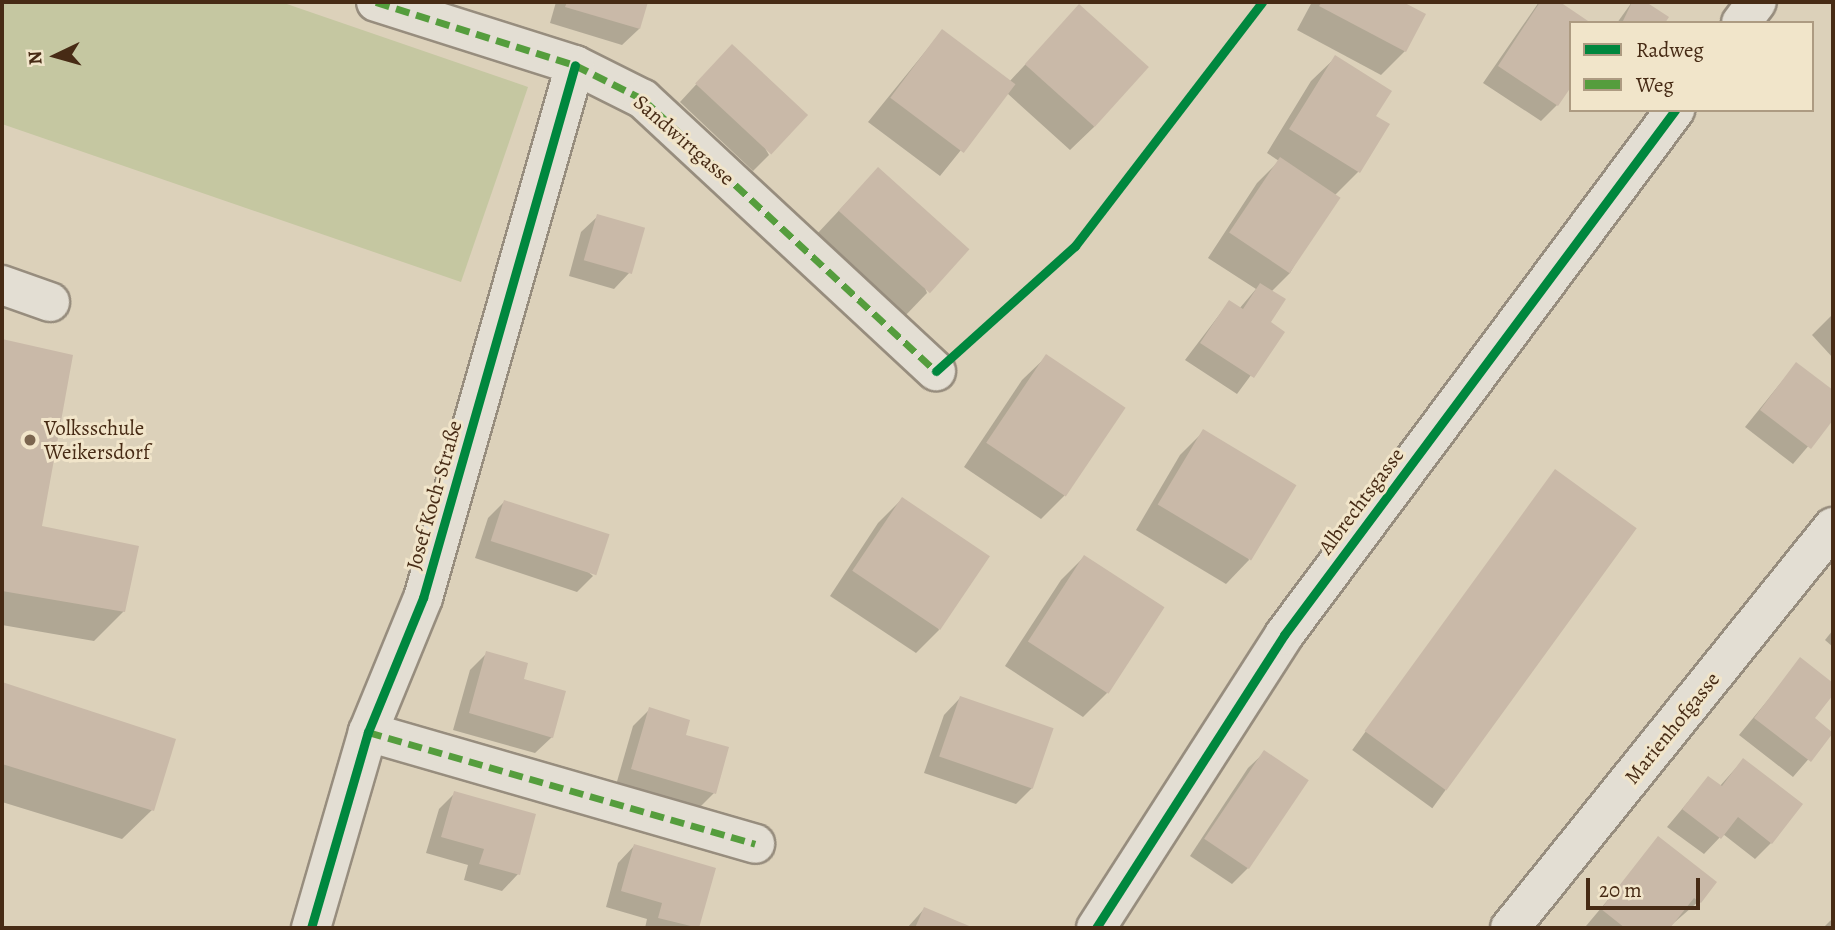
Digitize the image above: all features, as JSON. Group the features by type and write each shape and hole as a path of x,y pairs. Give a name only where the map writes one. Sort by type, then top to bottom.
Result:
{"street":[{"name":"Sandwirtgasse","path":"376,2 575,65 643,99 936,371"},
{"path":"1743,21 1757,2"},
{"name":"Josef Koch-Straße","path":"311,928 368,732 423,597 575,65"},
{"name":"Albrechtsgasse","path":"1109,923 1284,635 1674,112"},
{"path":"2,285 51,302"},
{"name":"Marienhofgasse","path":"1510,928 1833,527"},
{"path":"368,732 755,844"}],"green space":[{"path":"3,2 281,2 528,87 461,282 2,124"}],"building":[{"path":"567,2 648,2 640,29 565,7"},
{"path":"1322,2 1403,2 1426,14 1406,52 1319,6"},
{"path":"1540,2 1560,2 1588,21 1569,21 1569,90 1558,106 1498,66"},
{"path":"1632,2 1646,2 1669,17 1666,21 1623,21"},
{"path":"1079,4 1149,67 1095,127 1025,64"},
{"path":"942,29 1015,84 964,153 890,98"},
{"path":"732,44 808,115 771,154 695,83"},
{"path":"1335,55 1392,91 1376,116 1390,124 1360,173 1289,129"},
{"path":"1280,157 1341,198 1290,273 1229,232"},
{"path":"878,167 969,249 930,293 839,211"},
{"path":"597,214 645,228 632,274 584,260"},
{"path":"1260,283 1286,299 1271,322 1285,332 1254,378 1200,343 1229,300 1243,309"},
{"name":"Volksschule Weikersdorf","path":"2,339 73,355 42,526 139,546 125,612 2,591"},
{"path":"1046,354 1126,408 1066,496 986,443"},
{"path":"1796,362 1833,390 1833,420 1811,449 1760,410"},
{"path":"1203,429 1296,485 1251,561 1158,504"},
{"path":"1555,469 1637,528 1446,790 1365,731"},
{"path":"902,497 990,556 940,630 852,571"},
{"path":"504,500 610,534 596,575 491,541"},
{"path":"1084,555 1165,607 1108,694 1028,641"},
{"path":"486,651 528,663 524,679 566,691 553,738 469,713"},
{"path":"1800,657 1833,683 1833,695 1815,718 1833,733 1811,762 1754,718"},
{"path":"2,682 176,739 154,811 2,764"},
{"path":"960,696 1054,728 1033,789 939,757"},
{"path":"649,707 690,720 686,735 729,747 716,794 631,769"},
{"path":"1264,750 1309,780 1249,869 1204,839"},
{"path":"1743,758 1803,804 1772,844 1738,817 1721,839 1682,809 1708,776 1722,786"},
{"path":"454,791 536,814 520,875 479,864 484,849 441,837"},
{"path":"1658,836 1717,882 1701,903 1694,898 1670,928 1625,928 1601,909"},
{"path":"634,844 716,868 699,928 658,918 662,903 621,891"},
{"path":"924,907 974,928 915,928"}],"marked path":[{"path":"376,2 575,65 643,99 936,371 940,368"},
{"path":"368,732 755,844"}],"cycle path":[{"path":"936,371 1075,246 1262,2"},
{"path":"311,928 368,732 423,598 575,65"},
{"path":"1096,928 1284,635 1674,112"}],"place":[{"name":"Volksschule Weikersdorf","path":"30,440"}]}
